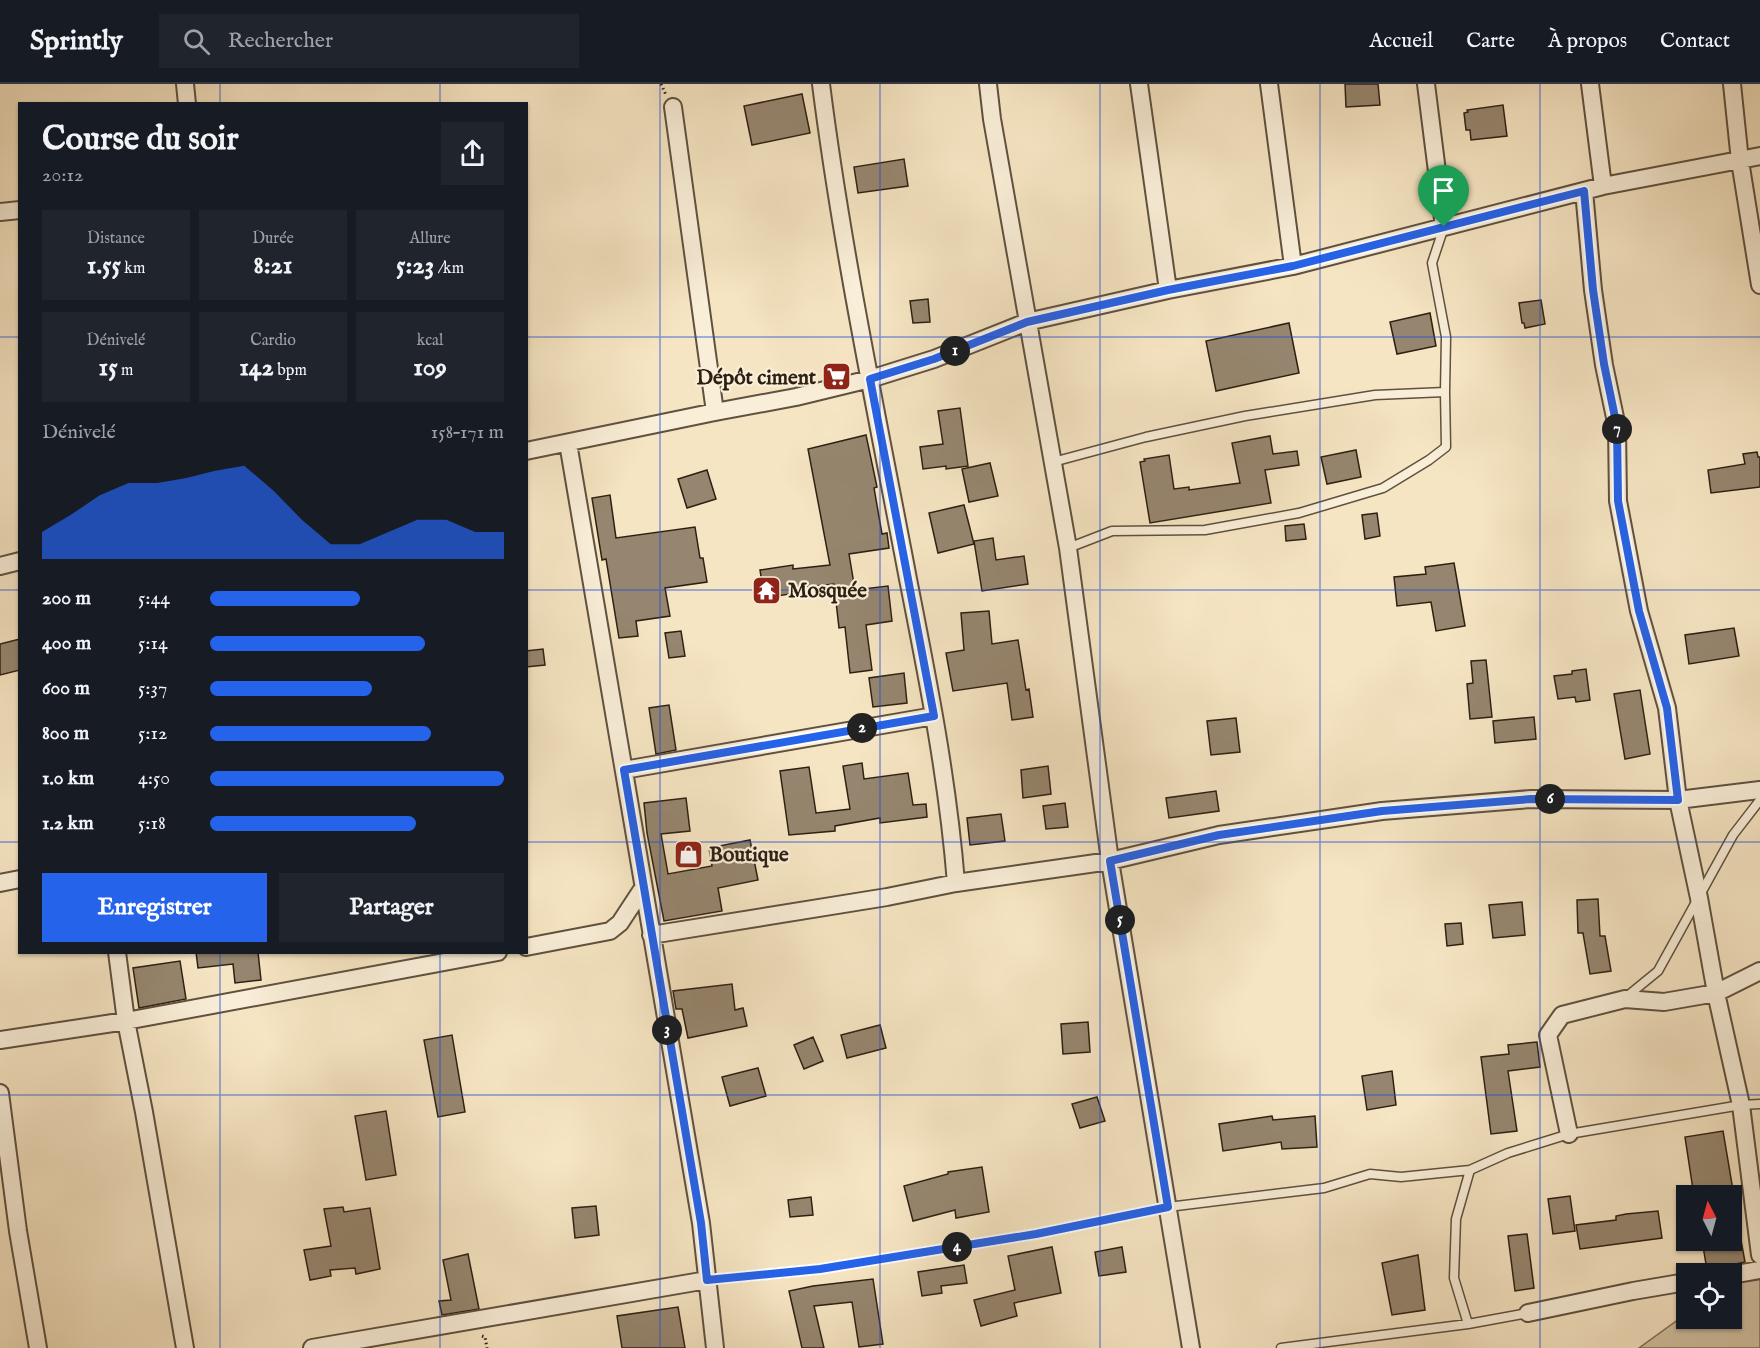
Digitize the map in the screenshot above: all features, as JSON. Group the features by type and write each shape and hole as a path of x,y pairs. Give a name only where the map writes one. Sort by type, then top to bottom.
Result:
{"street":[{"path":"185,84 187,102"},
{"path":"821,84 829,149 870,379 934,716 951,827 956,883"},
{"path":"988,84 992,119 1068,548 1110,861 1191,1348"},
{"path":"1138,84 1168,290"},
{"path":"1269,84 1293,266"},
{"path":"1426,84 1444,227"},
{"path":"1590,84 1603,186"},
{"path":"1732,84 1740,161 1760,285"},
{"path":"673,107 715,412"},
{"path":"528,451 796,397 870,379 934,359 1027,322 1168,290 1293,266 1603,186 1760,156"},
{"path":"1584,191 1593,290 1604,364 1617,427 1618,501 1639,611 1667,708 1678,800 1716,993 1741,1105 1760,1255"},
{"path":"0,212 18,210"},
{"path":"568,442 701,1223 715,1348"},
{"path":"0,566 18,562"},
{"path":"624,770 934,716"},
{"path":"651,935 887,897 956,883 1110,861 1219,835 1382,811 1531,799 1678,800 1760,790"},
{"path":"0,883 18,879"},
{"path":"528,947 610,931 620,923 643,888"},
{"path":"117,954 126,1022 185,1348"},
{"path":"0,1040 126,1022 487,954"},
{"path":"1569,1134 1548,1035 1562,1016 1625,999 1664,1002 1716,993 1760,971"},
{"path":"0,1093 18,1231 38,1348"},
{"path":"1742,1273 1760,1270"},
{"path":"312,1348 707,1280"},
{"path":"1528,1313 1676,1284"}],"lane":[{"path":"1068,548 1112,531 1205,530 1299,513 1383,488 1430,460 1446,447 1446,337 1432,262 1444,227"},
{"path":"1053,462 1146,437 1245,416 1375,395 1445,392"},
{"path":"1625,999 1658,971 1732,835 1760,800"},
{"path":"707,1280 843,1266 1036,1234 1168,1207 1324,1188 1370,1174 1401,1177 1470,1170 1508,1153 1569,1134 1741,1105 1760,1104"},
{"path":"1468,1324 1454,1278 1456,1219 1470,1170"},
{"path":"1281,1348 1468,1324 1528,1313"}],"shaded area":[{"path":"1760,1259 1760,1348 1639,1348 1676,1321 1676,1329 1742,1329 1742,1273"}],"building":[{"path":"1345,84 1378,84 1380,105 1346,107"},
{"path":"802,94 810,133 752,145 744,106"},
{"path":"1503,105 1507,136 1471,140 1470,130 1466,130 1464,113 1468,112 1467,110"},
{"path":"904,159 908,186 858,193 854,167"},
{"path":"928,299 930,322 913,323 910,301"},
{"path":"1541,300 1545,324 1525,328 1519,303"},
{"path":"1430,313 1436,346 1397,354 1390,322"},
{"path":"1289,323 1299,373 1216,391 1206,341"},
{"path":"960,408 968,466 923,469 920,447 943,444 938,411"},
{"path":"866,435 877,487 874,488 882,534 887,533 889,548 849,554 855,590 888,586 892,621 866,625 872,670 850,673 845,627 839,628 834,584 796,588 797,593 764,598 760,570 793,565 793,569 830,565 808,449"},
{"path":"1270,436 1273,454 1297,451 1299,465 1265,470 1271,503 1150,523 1140,462 1145,461 1144,459 1169,455 1174,489 1189,487 1189,490 1240,483 1232,443"},
{"path":"1356,450 1361,477 1327,484 1321,457"},
{"path":"1757,452 1760,457 1760,487 1711,493 1708,470 1745,464 1743,454"},
{"path":"990,463 998,496 969,502 962,469"},
{"path":"707,470 716,499 687,508 678,479"},
{"path":"610,495 616,538 695,527 700,558 703,558 707,582 665,588 670,616 636,621 638,636 619,638 606,559 602,560 592,498"},
{"path":"964,505 974,544 938,553 929,513"},
{"path":"1377,513 1380,536 1365,539 1362,515"},
{"path":"1304,524 1306,539 1286,541 1285,526"},
{"path":"993,538 996,560 1024,556 1028,584 982,591 974,541"},
{"path":"1454,563 1465,626 1436,631 1431,602 1397,606 1394,577 1426,574 1425,567"},
{"path":"989,611 992,644 1018,640 1033,717 1012,720 1007,683 953,691 946,653 964,650 961,613"},
{"path":"1734,628 1739,656 1689,664 1685,635"},
{"path":"681,631 685,656 669,658 665,633"},
{"path":"18,640 18,670 0,675 0,644"},
{"path":"543,649 545,665 528,667 528,651"},
{"path":"1486,660 1492,717 1470,719 1467,684 1473,683 1471,661"},
{"path":"1586,669 1590,700 1576,702 1575,697 1558,699 1554,676 1572,674 1572,671"},
{"path":"904,673 907,703 873,707 869,678"},
{"path":"1640,690 1650,754 1625,759 1614,694"},
{"path":"669,705 676,750 656,754 649,708"},
{"path":"1534,717 1536,739 1495,743 1493,721"},
{"path":"1236,718 1240,752 1211,755 1207,721"},
{"path":"862,763 864,779 908,773 913,805 926,804 927,817 880,823 880,818 835,826 835,831 789,835 780,771 809,767 816,813 850,809 843,766"},
{"path":"1048,766 1051,794 1023,798 1021,770"},
{"path":"1216,791 1219,811 1169,818 1166,798"},
{"path":"686,798 690,831 661,834 668,874 712,866 709,848 750,840 758,880 718,888 722,911 664,921 647,833 644,803"},
{"path":"1065,803 1068,827 1046,829 1043,806"},
{"path":"1001,814 1005,841 970,845 967,818"},
{"path":"1598,899 1600,936 1605,936 1611,971 1590,974 1583,933 1578,933 1577,900"},
{"path":"1522,902 1525,935 1493,938 1489,905"},
{"path":"1461,923 1463,944 1447,946 1445,924"},
{"path":"196,954 258,954 261,980 235,983 233,964 198,968"},
{"path":"180,961 186,999 139,1008 133,968"},
{"path":"732,984 735,1010 743,1008 747,1026 688,1038 682,1009 676,1009 673,991"},
{"path":"1088,1022 1090,1052 1063,1054 1061,1024"},
{"path":"880,1025 886,1048 847,1058 841,1035"},
{"path":"452,1035 465,1112 438,1117 424,1040"},
{"path":"813,1037 823,1061 804,1069 794,1045"},
{"path":"1537,1042 1540,1067 1508,1071 1517,1131 1491,1134 1481,1057 1509,1054 1508,1045"},
{"path":"758,1068 766,1096 730,1106 722,1077"},
{"path":"1392,1071 1396,1105 1367,1110 1362,1076"},
{"path":"1097,1097 1105,1121 1080,1128 1072,1104"},
{"path":"386,1111 396,1175 366,1180 355,1116"},
{"path":"1272,1116 1273,1120 1315,1116 1317,1147 1282,1149 1281,1142 1223,1151 1219,1124"},
{"path":"1723,1131 1732,1185 1692,1185 1685,1137"},
{"path":"982,1167 989,1212 956,1218 955,1210 913,1221 904,1186 948,1174 948,1172"},
{"path":"1570,1196 1575,1231 1553,1234 1548,1199"},
{"path":"811,1197 813,1215 790,1217 788,1200"},
{"path":"596,1206 599,1235 575,1238 572,1208"},
{"path":"343,1207 344,1212 370,1208 380,1269 356,1274 355,1268 330,1270 331,1276 310,1280 304,1250 331,1246 324,1209"},
{"path":"1658,1211 1662,1238 1580,1249 1576,1225 1616,1220 1616,1216 1626,1214"},
{"path":"1527,1234 1534,1288 1515,1291 1508,1236"},
{"path":"1742,1246 1745,1262 1706,1263 1704,1251 1742,1251"},
{"path":"1052,1247 1061,1293 1014,1303 1017,1316 981,1326 974,1300 1015,1290 1008,1256"},
{"path":"1122,1247 1126,1272 1099,1276 1095,1252"},
{"path":"468,1254 479,1309 442,1315 439,1301 451,1300 443,1260"},
{"path":"1418,1255 1425,1310 1392,1315 1382,1263"},
{"path":"964,1265 967,1283 941,1286 942,1293 922,1296 918,1272"},
{"path":"873,1279 883,1344 859,1347 852,1302 814,1306 824,1348 802,1348 789,1291"},
{"path":"678,1307 685,1348 622,1348 617,1316"}],"place":[{"name":"Dépôt ciment","path":"837,377"},
{"name":"Mosquée","path":"767,590"},
{"name":"Boutique","path":"688,854"}],"route":[{"path":"1584,191 1593,290 1604,364 1617,427 1618,501 1639,611 1667,708 1678,800 1531,799 1382,811 1219,835 1110,861 1168,1207 1036,1234 820,1269 707,1280 701,1223 624,770 934,716 870,379 934,359 1027,322 1168,290 1293,266 1444,227 1584,191"}]}
